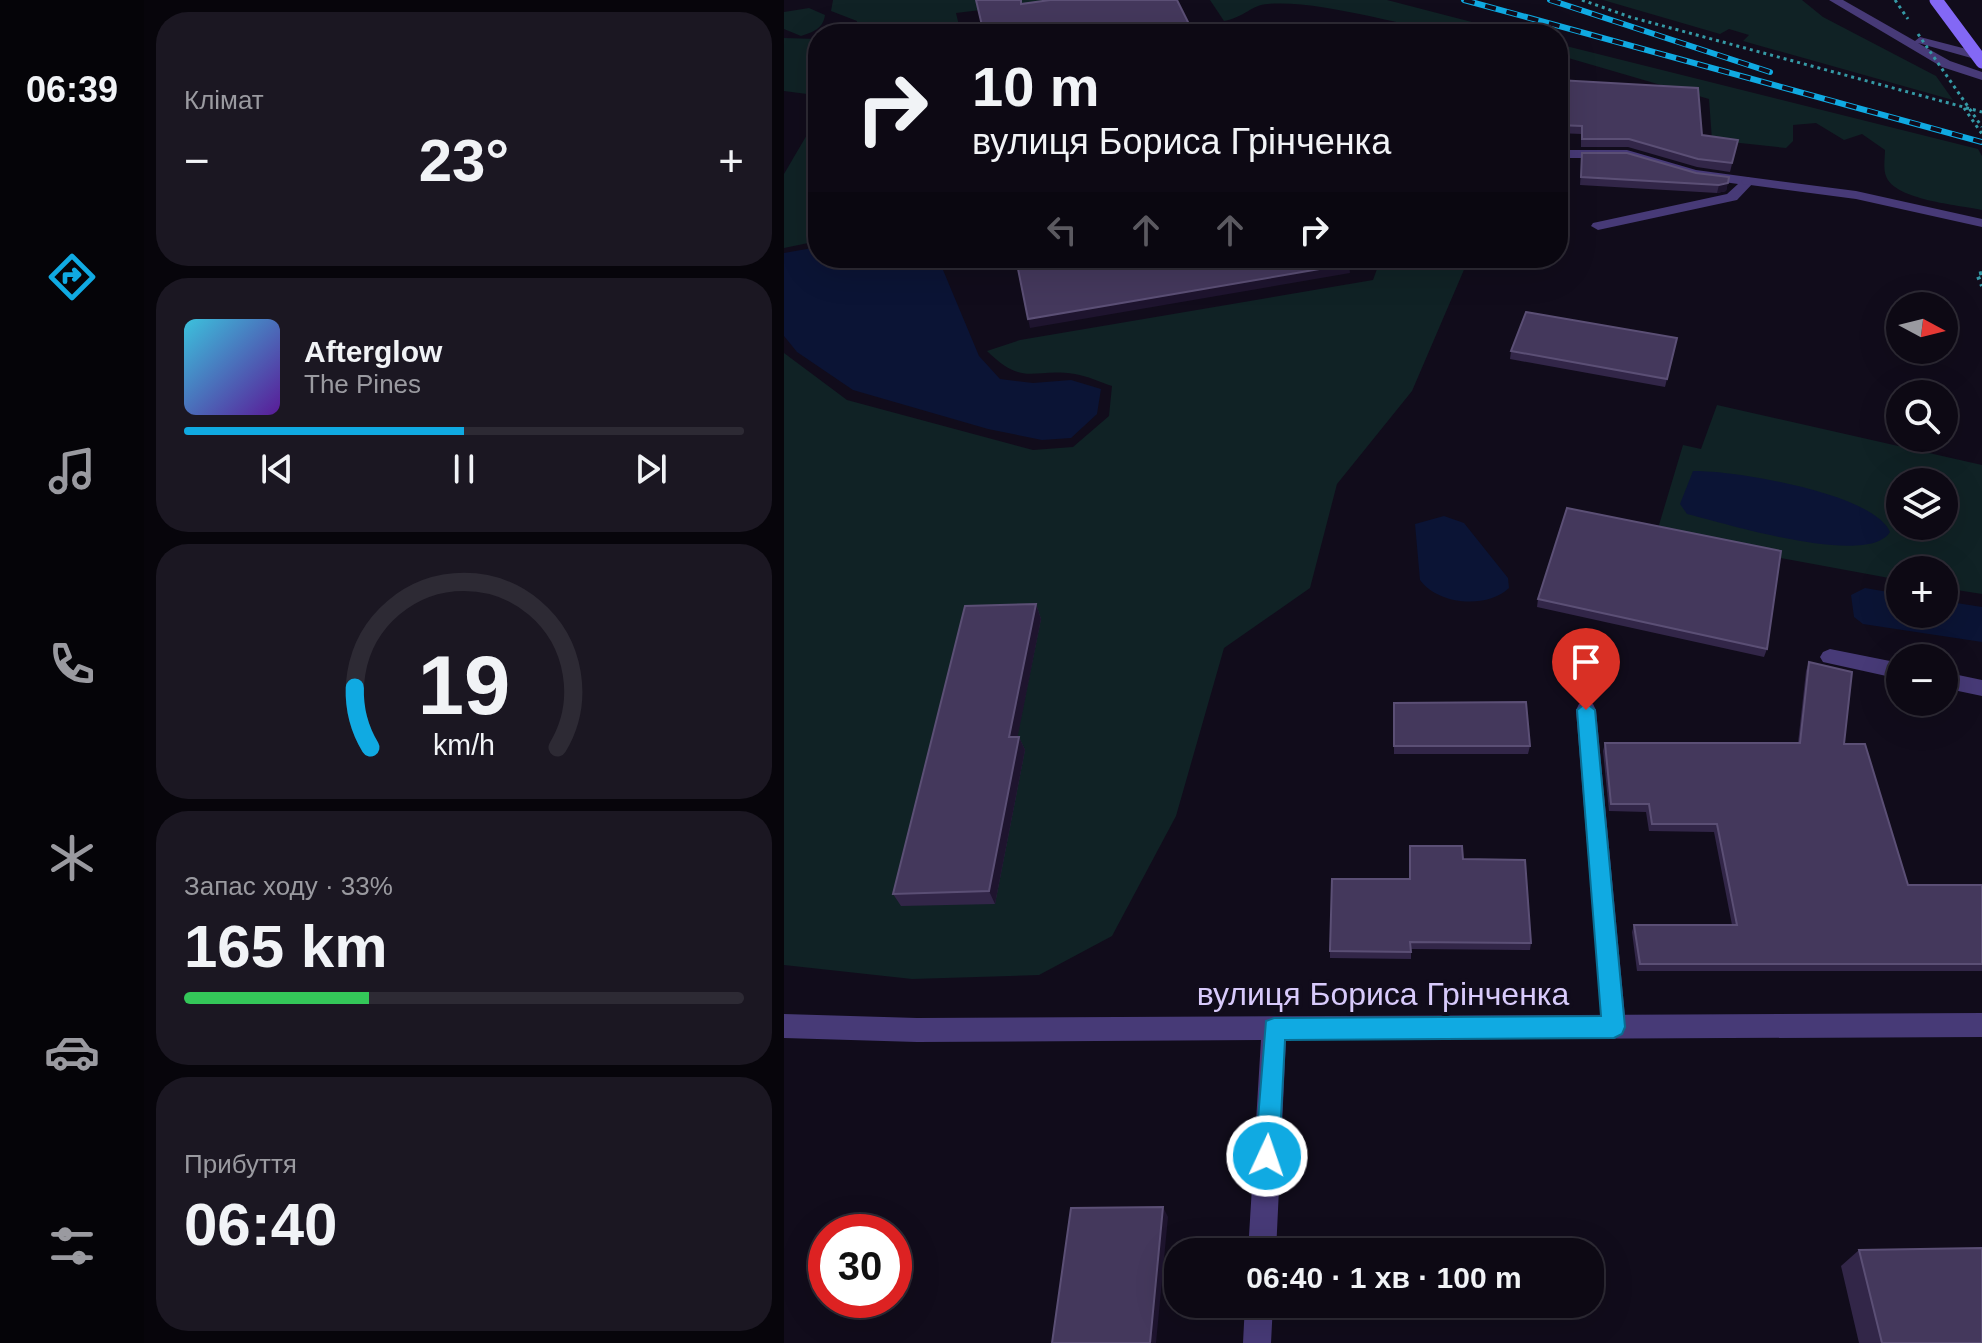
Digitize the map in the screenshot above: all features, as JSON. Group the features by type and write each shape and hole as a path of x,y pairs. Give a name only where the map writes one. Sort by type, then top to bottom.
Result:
{"main road":[{"path":"1936,0 1982,60"}],"street":[{"path":"1835,0 1881,30 1946,64 1982,76"},
{"path":"1881,30 1982,60"},
{"path":"1568,154 1627,154 1695,174 1882,200 1982,223"},
{"path":"1598,226 1732,197 1748,181"},
{"path":"1830,657 1886,668"},
{"path":"1958,683 1982,688"},
{"path":"1586,710 1614,1027"},
{"name":"вулиця Бориса Грінченка","path":"784,1026 917,1030 1982,1025"},
{"path":"1263,1238 1274,1029"},
{"path":"1257,1343 1258,1318"}],"path":[{"path":"1582,0 1630,17 1982,112"},
{"path":"1895,0 1982,127"},
{"path":"1982,273 1977,274 1982,286"}],"shaded area":[{"path":"833,0 1062,0 956,13 959,24 857,24 857,21 831,11"},
{"path":"1210,0 1387,0 1479,24 1406,24 1290,4 1262,5 1224,21"},
{"path":"1603,0 1802,0 1823,17 1936,76 1953,100 1743,41 1749,35 1729,29 1720,34"},
{"path":"809,8 825,15 822,24 808,24 808,34 801,36 784,29 784,12"},
{"path":"784,38 808,39 808,95 784,91"},
{"path":"1568,46 1978,149 1982,156 1982,210 1928,200 1901,191 1886,176 1885,150 1862,134 1844,140 1816,123 1793,125 1793,141 1786,148 1712,140 1709,99 1568,58"},
{"path":"808,133 808,243 784,248 784,174"},
{"path":"1377,268 1465,268 1412,391 1337,484 1310,588 1224,648 1176,816 1112,936 1039,975 912,979 784,965 784,353 847,400 1033,450 1073,447 1109,416 1112,386 1075,374 1020,373 987,351 1020,340 1373,280"},
{"path":"1717,405 1886,443 1886,452 1925,452 1982,465 1982,594 1958,590 1958,556 1886,556 1886,577 1656,535 1683,445 1701,449"}],"water":[{"path":"808,249 808,268 942,268 979,356 1000,379 1033,383 1071,380 1101,389 1097,414 1071,438 1042,440 988,429 853,390 797,352 784,336 784,253"},
{"path":"1693,471 1738,475 1831,495 1879,518 1886,527 1886,535 1876,542 1854,546 1794,540 1687,514 1680,504"},
{"path":"1444,516 1464,523 1508,578 1509,588 1488,599 1463,601 1438,595 1420,580 1415,524"},
{"path":"1865,588 1886,592 1886,627 1863,624 1854,617 1851,595"},
{"path":"1958,603 1982,607 1982,642 1889,628 1958,628"}],"building":[{"path":"976,0 1021,0 1021,4 1050,0 1177,0 1189,24 982,24"},
{"path":"1568,81 1698,88 1702,135 1738,140 1732,163 1698,159 1629,139 1582,139 1582,126 1568,125"},
{"path":"1582,153 1627,153 1696,173 1729,177 1728,183 1581,177"},
{"path":"1018,268 1326,268 1028,319"},
{"path":"1526,312 1677,338 1667,379 1511,351"},
{"path":"1567,508 1781,551 1767,649 1538,599"},
{"path":"1036,604 1009,737 1019,737 989,891 893,894 965,606"},
{"path":"1809,662 1852,672 1844,744 1865,744 1908,885 1982,885 1982,964 1640,964 1634,925 1737,925 1717,824 1652,824 1649,804 1611,804 1605,743 1800,743"},
{"path":"1526,702 1530,746 1394,746 1394,703"},
{"path":"1410,846 1462,846 1463,859 1525,860 1531,943 1410,942 1411,952 1330,951 1332,879 1410,879"},
{"path":"1163,1207 1150,1343 1052,1343 1071,1208"},
{"path":"1982,1248 1982,1343 1882,1343 1859,1250"}],"railway":[{"path":"1464,0 1552,24"},
{"path":"1550,0 1770,72"},
{"path":"1568,29 1982,142"}],"route":[{"path":"1267,1156 1274,1029 1614,1027 1586,710"}]}
